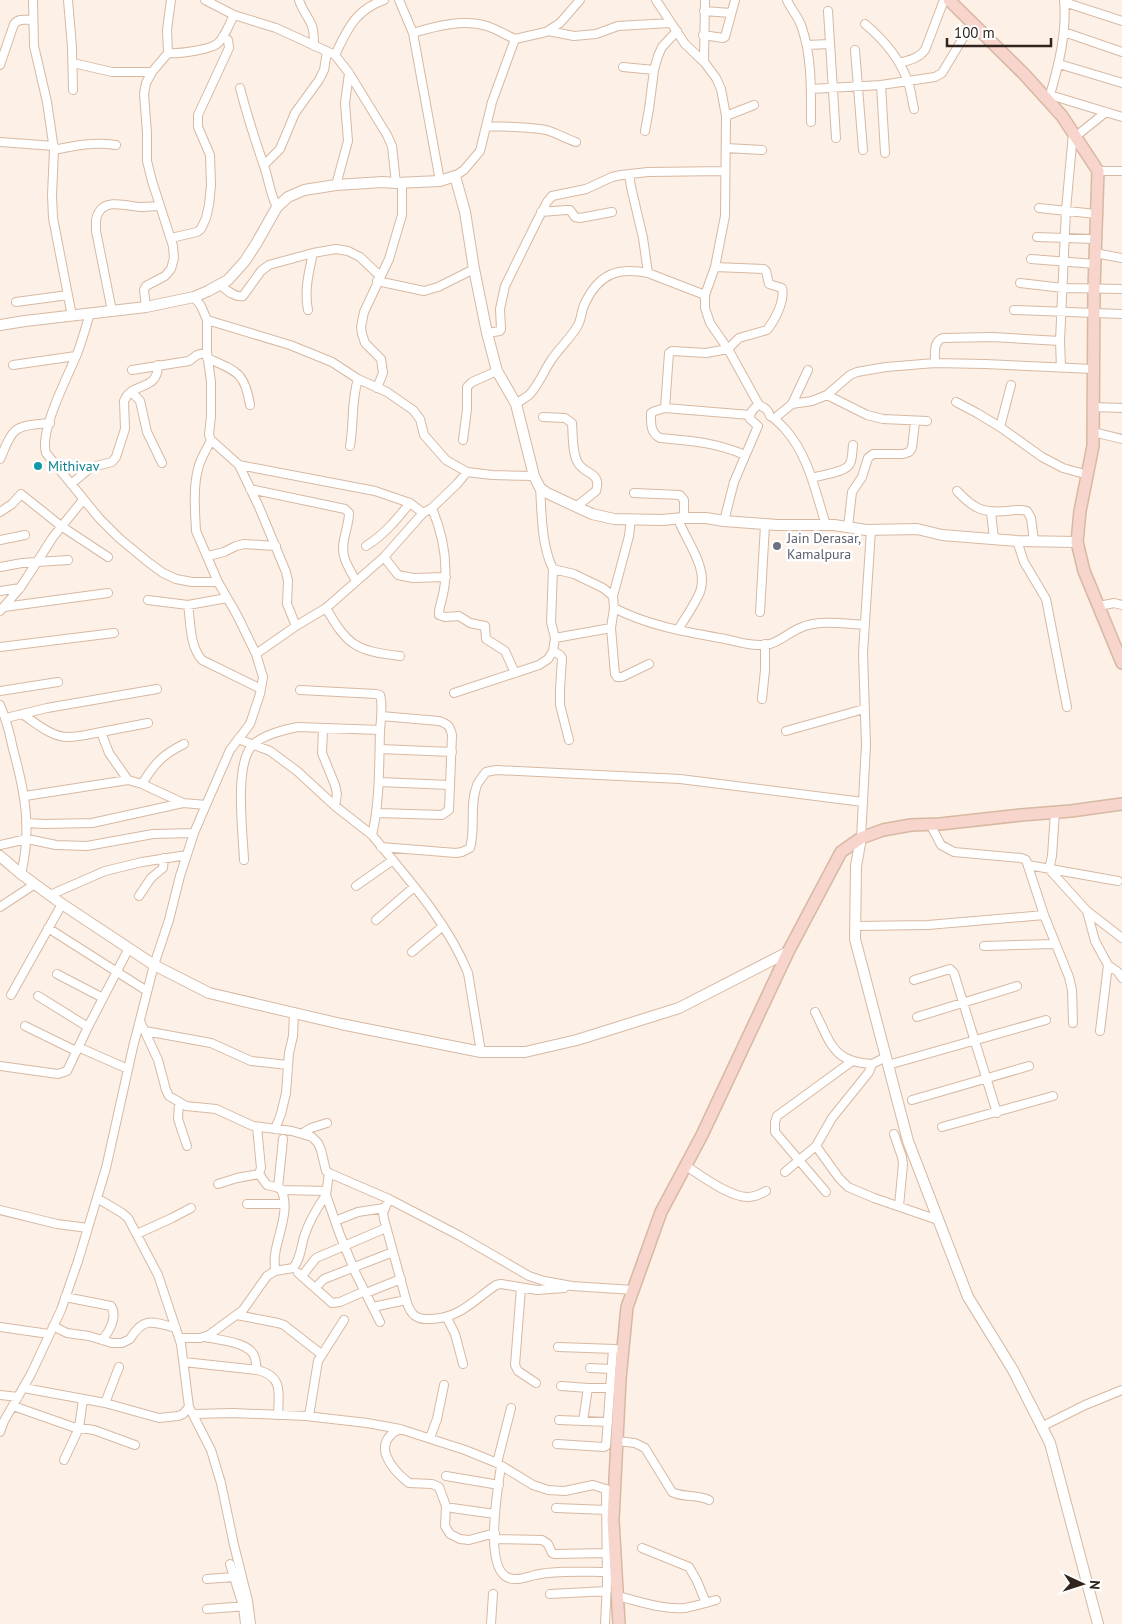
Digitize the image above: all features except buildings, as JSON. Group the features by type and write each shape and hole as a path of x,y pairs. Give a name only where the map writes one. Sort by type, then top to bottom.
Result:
{"main road":[{"path":"950,0 1049,97 1098,171 1094,289 1093,446 1080,511 1077,542 1084,571 1122,664"},
{"path":"619,1624 612,1594 613,1520 610,1490 617,1441 618,1349 627,1307 661,1212 702,1135 788,952 841,852 861,838 883,830 911,825 1122,804"}],"street":[{"path":"33,0 34,46 47,102 54,148 53,218 72,316"},
{"path":"68,0 73,90"},
{"path":"168,53 167,30 170,0"},
{"path":"205,0 234,15 276,28 331,54 349,73 392,146 399,183 402,215 389,259 364,312 361,327 365,343 381,359 383,373 377,388"},
{"path":"299,0 301,8 311,23 314,46"},
{"path":"264,165 280,150 295,113 319,80 331,54 355,18 373,4 384,0"},
{"path":"399,0 414,34 440,181"},
{"path":"414,34 433,27 462,24 487,26 515,39 548,31 560,23 580,0"},
{"path":"657,0 685,44 704,62 716,78 721,89 726,116 725,216 715,267 705,295 705,308 710,323 728,349 759,405 766,408 795,440 808,466 826,525"},
{"path":"704,62 705,0"},
{"path":"704,35 725,37 735,0"},
{"path":"787,0 802,27 807,45 811,88 811,122"},
{"path":"899,62 914,59 925,50 944,0"},
{"path":"1122,21 1064,1 1064,32 1059,64 1049,97 1122,117"},
{"path":"704,11 731,13"},
{"path":"828,11 836,138"},
{"path":"146,307 144,290 146,286 165,276 171,269 174,252 147,161 144,94 146,83 152,72 168,53 212,47 220,42 234,15"},
{"path":"0,65 14,24 21,20 32,20"},
{"path":"548,31 574,36 596,34 618,26 670,23"},
{"path":"811,88 881,86 934,77 942,72 972,23"},
{"path":"865,24 880,36 899,62 908,82 914,109"},
{"path":"645,131 654,70 662,46 677,32"},
{"path":"1064,32 1122,52"},
{"path":"171,238 197,232 201,229 206,218 211,185 210,156 198,127 198,115 228,48 228,40 223,36"},
{"path":"0,325 146,307 194,297 228,280 245,261 277,207 288,197 304,190 336,185 440,181 455,176 464,170 480,151 492,102 515,39"},
{"path":"807,45 830,44"},
{"path":"855,50 862,150"},
{"path":"72,63 112,72 152,72"},
{"path":"1059,64 1122,83"},
{"path":"623,67 654,70"},
{"path":"336,185 348,141 345,103 349,73"},
{"path":"881,86 886,153"},
{"path":"240,88 272,197 277,207"},
{"path":"726,116 754,105"},
{"path":"1061,368 1060,341 1066,210 1074,135 1106,112"},
{"path":"486,126 545,130 576,142"},
{"path":"0,142 54,148 97,143 116,145"},
{"path":"726,148 762,150"},
{"path":"488,333 500,331 501,329 500,309 505,286 541,212 552,196 586,189 612,177 629,174 724,171"},
{"path":"1098,171 1122,171"},
{"path":"629,174 648,273"},
{"path":"454,693 539,665 548,659 552,651 554,638 551,622 553,569 548,559 544,537 540,488 534,476 516,404 497,371 474,269 466,212 455,176"},
{"path":"112,311 96,231 96,219 99,210 113,204 142,207 159,206"},
{"path":"1039,208 1096,214"},
{"path":"541,212 570,210 575,217 580,218 612,212"},
{"path":"1037,237 1095,239"},
{"path":"220,285 235,296 240,297 243,296 262,271 269,265 336,249 348,251 360,257 379,278 424,291 438,287 474,269"},
{"path":"308,310 306,301 307,279 313,253"},
{"path":"1031,259 1064,262 1122,258"},
{"path":"665,408 669,353 672,351 706,353 728,349 742,337 767,330 781,303 782,288 769,284 764,269 715,267"},
{"path":"516,404 530,394 552,358 573,333 581,320 584,304 594,288 606,276 620,272 638,271 705,295"},
{"path":"1020,283 1063,288 1122,289"},
{"path":"16,302 68,295"},
{"path":"194,297 201,306 207,320 207,355 211,382 209,435 211,440 239,465 276,546 288,581 287,604 296,626"},
{"path":"1014,310 1122,314"},
{"path":"90,313 76,356 50,423 45,444 46,453 83,500 119,538 163,573 176,579 192,582 218,582"},
{"path":"207,320 247,331 332,362 358,379 387,392 413,410 420,419 424,435 446,460 467,472 492,476 534,476"},
{"path":"935,363 936,342 938,339 943,338 992,337 1060,341"},
{"path":"132,370 189,361 197,355 207,355 239,375 248,388 250,405"},
{"path":"12,365 76,356"},
{"path":"724,521 734,482 758,426 765,424 792,404 812,402 828,395 850,375 857,372 886,367 935,363 1093,369"},
{"path":"71,484 88,470 112,462 116,457 125,429 124,401 132,392 156,378 158,365"},
{"path":"792,404 808,370"},
{"path":"463,440 467,409 467,387 472,382 497,371"},
{"path":"350,446 354,390 358,379"},
{"path":"1000,427 1011,385"},
{"path":"132,392 140,401 147,432 162,463"},
{"path":"828,395 867,415 882,420 927,421"},
{"path":"956,402 1000,427 1042,457 1064,468 1088,475"},
{"path":"758,426 750,419 750,414 759,405"},
{"path":"1093,407 1122,408"},
{"path":"745,455 720,445 691,440 660,438 652,431 651,413 665,408 750,414"},
{"path":"543,417 565,418 572,423 576,458 579,464 595,476 597,480 596,491 577,506"},
{"path":"848,527 852,492 862,477 868,458 873,454 904,454 909,452 912,448 915,422"},
{"path":"0,459 15,430 50,423"},
{"path":"1093,432 1122,439"},
{"path":"0,1432 31,1374 65,1297 106,1168 147,991 194,833 230,750 250,724 261,689 263,677 256,654 218,582 196,531 195,487 198,467 211,440"},
{"path":"812,478 842,470 848,466 851,461 853,445"},
{"path":"239,465 375,490 410,503 423,513"},
{"path":"256,654 326,608 384,557 423,513 432,508 467,472"},
{"path":"540,488 562,501 592,514 614,519 662,520 706,518 765,525 826,525 871,530 917,529 942,535 1017,541 1077,542"},
{"path":"250,489 344,509 349,513 343,555 356,581"},
{"path":"957,491 974,507 980,510 991,512 1027,511 1031,518 1034,541"},
{"path":"634,493 680,495 684,500 681,518 682,532 702,572 702,586 678,630"},
{"path":"0,512 12,504 21,494 62,526 108,557"},
{"path":"2,609 20,588 62,526 83,500"},
{"path":"366,546 374,542 410,503"},
{"path":"432,508 438,521 446,577 438,611 439,615 444,617 460,616 470,623 484,626 486,639 505,651 515,673"},
{"path":"991,512 994,539"},
{"path":"631,519 629,536 613,596 614,608 611,628 615,674 617,677 622,677 649,664"},
{"path":"760,612 765,525"},
{"path":"871,530 863,653 865,766 861,838 856,866 854,939 908,1141 968,1298 1013,1370 1050,1443 1098,1624"},
{"path":"0,540 25,535"},
{"path":"1017,541 1024,562 1046,599 1066,707"},
{"path":"208,556 224,552 236,546 276,546"},
{"path":"384,557 398,575 413,578 446,577"},
{"path":"0,567 22,563 68,560"},
{"path":"553,569 574,574 602,588 613,596"},
{"path":"0,591 20,588"},
{"path":"2,609 108,593"},
{"path":"148,600 188,605 227,598"},
{"path":"1098,606 1114,603 1122,605"},
{"path":"188,605 193,644 202,660 261,689"},
{"path":"326,608 338,630 348,641 372,652 400,656"},
{"path":"614,608 640,620 755,646 772,644 801,627 810,625 831,623 865,625"},
{"path":"554,638 611,628"},
{"path":"0,647 114,633"},
{"path":"762,699 765,644"},
{"path":"552,651 562,658 560,706 569,740"},
{"path":"0,690 58,682"},
{"path":"3,717 157,689"},
{"path":"300,690 380,695 378,813 372,835"},
{"path":"0,705 25,796 27,839 26,855 21,874"},
{"path":"786,731 864,709"},
{"path":"22,714 48,731 60,736 69,737 148,723"},
{"path":"378,813 442,815 449,810 452,752 452,735 450,727 446,723 381,716"},
{"path":"244,860 242,772 243,764 252,745 274,733 298,727 380,730"},
{"path":"322,728 322,753 335,785 337,794 335,806"},
{"path":"101,732 109,753 128,780"},
{"path":"238,739 270,751 297,771 335,806 372,835 393,860 442,926 463,961 468,973 482,1052"},
{"path":"142,784 154,764 168,752 184,744"},
{"path":"380,749 452,752"},
{"path":"382,847 456,852 462,852 470,848 473,838 474,798 477,784 486,772 496,770 680,780 863,802"},
{"path":"25,796 128,780 142,784 183,803"},
{"path":"379,782 450,785"},
{"path":"26,823 92,823 183,803 206,805"},
{"path":"1049,869 1052,856 1055,812"},
{"path":"930,824 941,845 954,852 1026,860 1044,915 1069,977 1072,990 1072,1023"},
{"path":"0,845 27,839 56,845 87,846 153,834 194,833"},
{"path":"50,895 105,871 187,855"},
{"path":"0,856 62,904 154,965 209,993 341,1024 482,1052 525,1052 577,1040 679,1008 788,952"},
{"path":"139,896 151,878 163,868 164,858"},
{"path":"356,886 393,860"},
{"path":"1028,865 1118,882"},
{"path":"1049,869 1086,911 1122,938"},
{"path":"0,907 35,884"},
{"path":"376,920 414,887"},
{"path":"11,995 62,904"},
{"path":"1086,911 1095,941 1108,966 1118,972 1122,978"},
{"path":"855,926 928,926 1044,915"},
{"path":"412,952 442,926"},
{"path":"48,928 147,991"},
{"path":"984,946 1055,944"},
{"path":"0,1066 58,1074 67,1071 88,1026 129,948"},
{"path":"1100,1031 1108,966"},
{"path":"914,980 952,970 996,1112"},
{"path":"57,974 103,998"},
{"path":"917,1017 1017,986"},
{"path":"38,996 88,1026"},
{"path":"815,1012 833,1048 845,1059 851,1062 872,1064 974,1041 1046,1020"},
{"path":"275,1129 286,1093 294,1013"},
{"path":"140,1021 158,1060 169,1096 186,1106 216,1109 257,1127 303,1133 312,1137 318,1143 326,1171 329,1173 389,1200 460,1236 529,1276 572,1286 633,1290"},
{"path":"26,1026 128,1069"},
{"path":"145,1031 211,1043 251,1061 288,1064"},
{"path":"826,1192 775,1132 774,1122 777,1116 851,1062"},
{"path":"785,1172 816,1146 832,1118 869,1072 872,1064"},
{"path":"912,1100 1029,1066"},
{"path":"942,1128 1053,1096"},
{"path":"180,1102 178,1119 187,1146"},
{"path":"303,1133 311,1128 327,1123"},
{"path":"257,1127 260,1174 267,1185 280,1189 326,1193"},
{"path":"894,1134 900,1148 903,1164 899,1206"},
{"path":"275,1271 274,1256 283,1226 284,1204 280,1189 283,1139"},
{"path":"816,1146 839,1178 848,1187 938,1220"},
{"path":"686,1166 746,1197 766,1190"},
{"path":"205,1337 237,1315 248,1304 266,1276 275,1271 293,1268 298,1262 305,1233 312,1215 326,1193 329,1173"},
{"path":"218,1184 260,1174"},
{"path":"326,1193 344,1246 380,1322"},
{"path":"97,1198 128,1218 158,1275 179,1338 191,1411 211,1450 221,1483 251,1624"},
{"path":"389,1200 383,1213 386,1228 406,1300 411,1313 419,1318 447,1318 462,1311 496,1285 501,1284 543,1291 572,1286"},
{"path":"247,1204 284,1204"},
{"path":"136,1234 191,1208"},
{"path":"335,1220 358,1212 384,1208"},
{"path":"0,1210 57,1224 88,1228"},
{"path":"302,1276 316,1258 386,1228"},
{"path":"315,1288 324,1280 393,1252"},
{"path":"293,1268 327,1299 336,1303 401,1279"},
{"path":"521,1288 514,1365 518,1371 536,1383"},
{"path":"65,1297 111,1306 114,1309 111,1328 102,1340"},
{"path":"373,1307 406,1300"},
{"path":"237,1315 278,1322 321,1354"},
{"path":"447,1318 455,1334 463,1364"},
{"path":"309,1416 316,1369 321,1354 344,1320"},
{"path":"53,1326 67,1333 117,1344 128,1341 138,1326 144,1323 176,1328"},
{"path":"0,1327 49,1334"},
{"path":"179,1338 205,1337 236,1343 248,1348 255,1357 256,1370"},
{"path":"557,1444 606,1446 612,1369 618,1349 558,1347"},
{"path":"184,1362 256,1370 267,1373 276,1382 279,1390 278,1415"},
{"path":"105,1403 119,1367"},
{"path":"590,1368 612,1369"},
{"path":"430,1438 444,1385"},
{"path":"561,1386 610,1388"},
{"path":"24,1388 105,1403 159,1418 178,1416 191,1411 309,1416 366,1423 400,1429 465,1450 499,1464 533,1485 548,1490 564,1491 593,1485 610,1490 607,1510 607,1553 612,1594 605,1624"},
{"path":"583,1421 588,1388"},
{"path":"1041,1427 1085,1405 1122,1390"},
{"path":"0,1394 18,1397"},
{"path":"64,1460 79,1428 83,1399"},
{"path":"13,1406 50,1420 94,1430 135,1445"},
{"path":"511,1408 499,1464 499,1485 495,1514 496,1562 504,1576 518,1579 547,1573 608,1572"},
{"path":"559,1420 608,1422"},
{"path":"400,1429 392,1433 385,1442 386,1455 389,1462 409,1483 432,1484 439,1487 446,1506 446,1530 454,1537 469,1540 495,1536 542,1540 548,1544 552,1553 555,1554 607,1553"},
{"path":"617,1441 635,1443 645,1448 672,1492 679,1495 699,1496 708,1500"},
{"path":"446,1476 499,1485"},
{"path":"452,1508 495,1514"},
{"path":"556,1508 607,1510"},
{"path":"642,1548 689,1567 695,1576 706,1603"},
{"path":"230,1564 246,1606 245,1624"},
{"path":"207,1579 234,1577"},
{"path":"491,1624 493,1594"},
{"path":"550,1594 612,1594 668,1608 685,1608 716,1600"},
{"path":"207,1609 246,1606"}],"place":[{"name":"Mithivav","path":"38,466"},
{"name":"Jain Derasar, Kamalpura","path":"777,546"}]}
